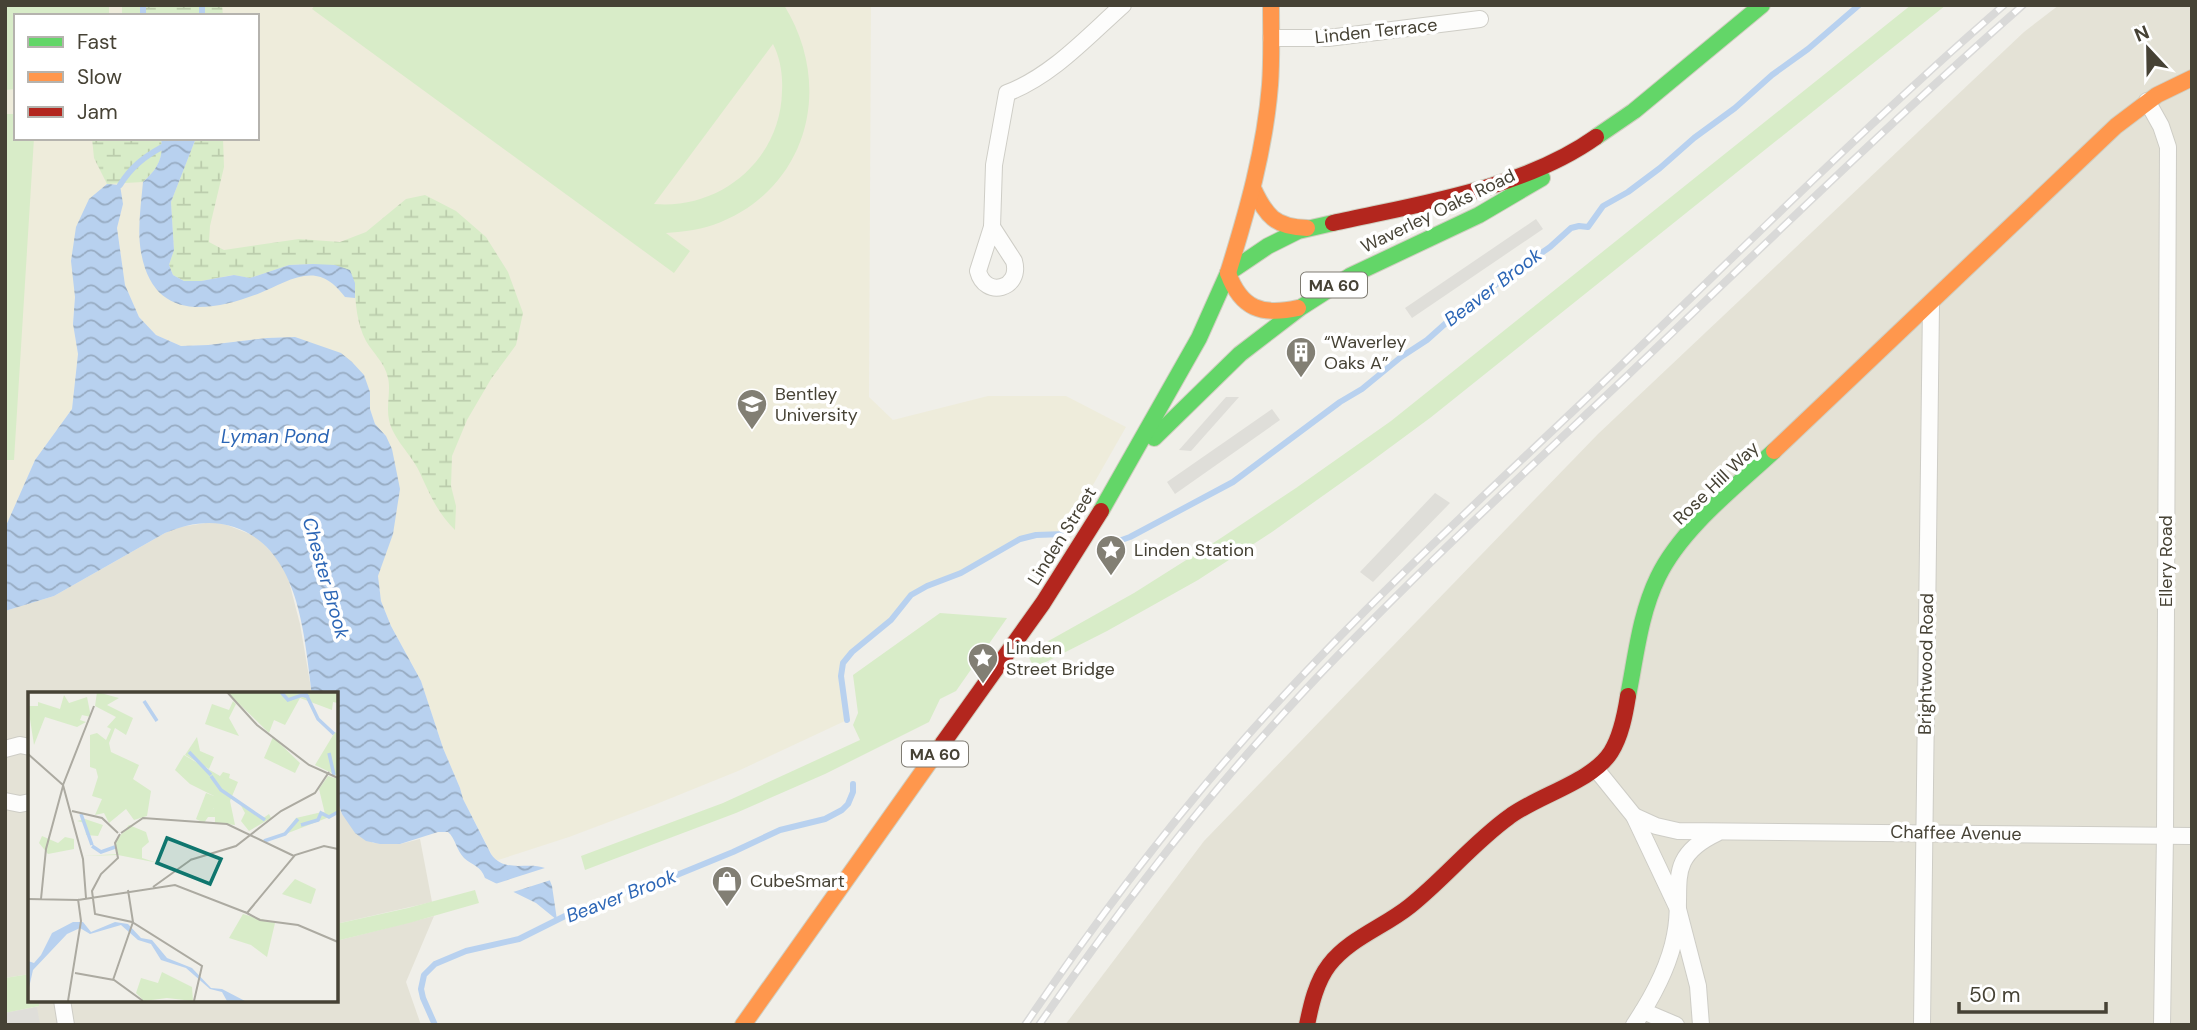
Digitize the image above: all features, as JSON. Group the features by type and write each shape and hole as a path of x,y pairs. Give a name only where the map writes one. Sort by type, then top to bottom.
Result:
{"main road":[{"name":"Linden Street","path":"743,1025 1043,603 1084,541 1199,338 1227,273 1252,188 1267,108 1271,5"},
{"name":"Waverley Oaks Road","path":"1120,479 1173,418 1262,335 1300,307 1362,270 1499,205 1550,173 1653,96 1762,5"},
{"name":"Rose Hill Way","path":"1307,1025 1317,987 1328,966 1343,951 1407,908 1505,819 1526,804 1597,769 1607,759 1615,746 1640,630 1655,583 1696,526 2106,135 2147,101 2170,86 2192,78"},
{"name":"Waverley Oaks Road","path":"1227,273 1268,246 1307,228 1474,191 1536,169 1587,144"},
{"path":"1252,188 1262,208 1276,222 1287,227 1307,228"},
{"path":"1227,273 1238,296 1255,308 1274,313 1300,307"}],"street":[{"path":"992,227 994,165 1007,93 1047,72 1123,5"},
{"name":"Linden Terrace","path":"1271,38 1335,37 1480,19"},
{"name":"Ellery Road","path":"2147,101 2161,126 2168,147 2162,1025"},
{"name":"Brightwood Road","path":"1922,1025 1931,304"},
{"path":"5,749 28,747"},
{"path":"1597,769 1634,816 1678,909 1698,986 1701,1025"},
{"path":"5,801 13,804 28,803"},
{"name":"Chaffee Avenue","path":"1634,816 1678,831 2192,836"},
{"path":"1634,1025 1656,989 1668,959 1675,935 1678,878 1685,855 1699,841 1719,832"},
{"path":"62,1002 66,1025"},
{"path":"1643,1011 1675,1025"}],"shaded area":[{"name":"Bentley University","path":"5,5 871,5 869,397 893,420 988,396 1066,396 1126,427 1065,534 1036,535 1020,539 962,573 918,591 905,600 891,620 847,657 841,676 847,720 738,771 654,805 495,861 463,799 421,681 391,626 381,601 378,576 384,556 386,436 375,424 370,409 370,392 295,337 181,346 156,335 139,317 125,285 117,228 123,204 75,297 73,324 78,354 72,409 35,460 5,528"},
{"path":"2059,5 2192,5 2192,1025 1065,1025 1204,841 1598,434 2024,32"},
{"path":"1536,219 1543,229 1412,318 1405,308"},
{"path":"1226,397 1239,397 1191,451 1179,450"},
{"path":"1272,409 1280,420 1175,494 1167,482"},
{"path":"1435,493 1450,503 1373,582 1360,572"},
{"path":"212,522 227,525 257,537 279,560 287,574 300,624 312,692 28,692 28,974 5,978 5,611 54,596 180,527"},
{"path":"338,803 342,814 373,843 400,844 420,839 432,902 338,924"},
{"path":"434,916 406,982 421,1025 5,1025 5,1013 39,1006 39,1002 338,1002 338,940"},
{"path":"37,1007 40,1025 5,1025 5,1013"}],"green space":[{"path":"5,5 109,5 109,14 14,14 14,89 5,90"},
{"path":"122,5 222,5 223,14 122,14"},
{"path":"315,5 784,5 799,37 808,69 809,102 803,133 791,162 771,188 745,209 707,227 666,233 690,251 674,273 312,9","holes":["773,44 782,79 779,116 771,138 759,158 743,175 724,189 679,204 654,204"]},
{"path":"1911,5 1946,5 1430,418 1272,532 1198,580 1034,668 1027,653 1134,593 1221,538 1391,421"},
{"path":"5,114 14,114 14,140 34,140 14,460 5,460"},
{"path":"92,140 161,140 156,168 143,182 107,184 94,158"},
{"path":"195,140 223,140 224,167 210,226 209,242 224,250 299,239 340,242 366,232 406,199 425,195 456,211 486,237 508,272 523,313 516,345 491,379 467,420 452,456 451,486 456,506 455,530 438,509 416,465 391,427 388,415 388,378 360,328 355,283 313,264 289,265 250,278 233,275 184,281 173,275 169,265 174,250 171,202"},
{"path":"940,613 1007,618 956,691 940,699 929,722 825,774 736,813 585,870 581,856 723,803 860,740 853,725 858,713 853,675"},
{"path":"475,890 479,903 338,941 338,924"},
{"path":"28,974 28,1002 39,1002 39,1006 5,1013 5,978"}],"water":[{"path":"161,140 195,140 171,202 174,250 169,265 173,275 184,281 234,275 250,278 289,265 335,265 350,270 355,283 355,298 345,297 336,286 325,279 309,276 294,278 260,293 222,305 186,306 170,301 157,290 147,274 140,244 143,182 158,163"},
{"name":"Lyman Pond","path":"107,184 120,185 123,204 117,228 125,285 139,317 156,335 181,346 295,337 341,353 364,375 370,392 370,409 375,424 386,436 392,449 400,489 393,534 378,576 381,601 391,626 421,681 463,799 491,854 503,864 545,868 552,886 557,920 536,903 485,878 479,868 461,855 448,832 438,832 400,844 366,841 355,833 338,803 338,692 312,692 306,646 295,597 286,574 273,554 256,538 225,525 207,523 182,527 165,533 54,596 5,611 5,528 35,460 72,409 78,354 73,324 75,297 71,261 76,227 89,199"}],"pier":[{"path":"548,867 554,879 510,893 492,885"}],"waterway":[{"path":"143,5 143,14"},
{"path":"202,5 202,14"},
{"name":"Beaver Brook","path":"1106,542 1113,543 1130,537 1233,482 1340,402 1362,389 1427,340 1465,306 1550,247 1571,228 1588,227 1603,206 1628,192 1660,168 1859,5"},
{"path":"120,185 138,163 162,147"},
{"name":"Beaver Brook","path":"847,720 841,676 843,663 852,652 891,620 911,595 961,573 1020,539 1036,535 1065,534"},
{"name":"Beaver Brook","path":"435,1025 421,989 424,975 435,964 466,951 519,939 565,916 672,877 780,830 825,819 848,804 853,784"}],"railway":[{"path":"1025,1025 1113,901 1176,821 1241,743 1315,662 1440,538 1805,188 1903,95 2004,5"},
{"path":"1039,1025 1117,916 1199,811 1257,743 1391,601 1823,189 2023,5"}],"traffic: fast":[{"path":"1596,137 1634,111 1762,5"},
{"path":"1154,438 1240,354 1300,308 1350,276 1479,215 1542,178"},
{"path":"1101,511 1199,338 1228,273 1268,246 1298,231 1333,223"},
{"path":"1628,696 1647,606 1668,559 1710,510 1774,451"}],"traffic: slow":[{"path":"1228,273 1260,157 1268,109 1271,5"},
{"path":"1774,451 2116,126 2157,95 2192,78"},
{"path":"1253,188 1262,206 1273,218 1287,225 1307,228"},
{"path":"1228,273 1239,295 1254,307 1274,311 1298,308"},
{"path":"743,1025 943,743"}],"traffic: jam":[{"path":"1333,223 1434,201 1503,182 1536,170 1596,137"},
{"path":"943,743 1043,603 1101,511"},
{"path":"1307,1025 1321,979 1329,965 1347,947 1410,906 1509,817 1578,780 1602,763 1617,739 1628,696"}],"place":[{"name":"“Waverley Oaks A”","path":"1301,379"},
{"name":"Bentley University","path":"752,431"},
{"name":"Linden Station","path":"1111,577"},
{"name":"Linden Street Bridge","path":"983,685"},
{"name":"CubeSmart","path":"727,908"}],"water label":[{"name":"Chester Brook","path":"326,578"}]}
